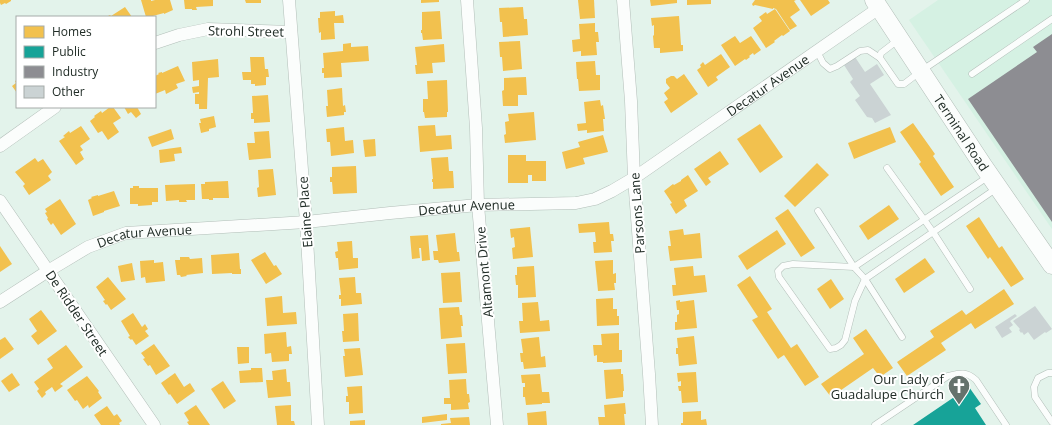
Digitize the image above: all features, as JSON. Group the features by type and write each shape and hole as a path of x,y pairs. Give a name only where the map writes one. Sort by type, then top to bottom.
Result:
{"main road":[{"name":"Terminal Road","path":"882,3 900,39 994,181 1052,265"}],"street":[{"name":"Elaine Place","path":"288,0 306,222 318,425"},
{"name":"Altamont Drive","path":"467,0 476,128 478,205 497,425"},
{"name":"Parsons Lane","path":"623,0 652,425"},
{"name":"Decatur Avenue","path":"0,302 88,247 126,233 306,222 478,205 576,203 595,198 612,192 634,178 817,51 882,3"},
{"name":"Strohl Street","path":"156,43 179,35 208,29 291,32"},
{"path":"0,146 54,108"},
{"name":"De Ridder Street","path":"0,201 154,425"}],"lane":[{"path":"817,51 823,63 830,69 860,51 868,50 880,58 898,84 904,84 1026,0"},
{"path":"972,74 1052,19"},
{"path":"880,58 881,53 900,39"},
{"path":"887,168 925,220 970,289"},
{"path":"994,181 933,232 865,279 855,301 845,340 836,348 830,349 779,277 778,271 783,266 793,264 854,266 925,220 994,181"},
{"path":"818,211 854,266 865,279 902,337"},
{"path":"875,425 948,376 960,373 970,375 976,380 1006,425"},
{"path":"1052,373 1048,373 1038,378 1034,387 1035,397 1052,422"}],"shaded area":[{"path":"938,0 1052,0 1052,229 909,20"}],"building: Homes":[{"path":"0,0 11,0 11,1 1,5"},
{"path":"141,0 170,0 173,10 164,14 146,16"},
{"path":"184,0 213,0 213,6 196,7 197,10 185,9"},
{"path":"245,0 261,0 261,3 246,3"},
{"path":"421,0 439,0 439,2 421,3"},
{"path":"578,0 594,0 595,18 580,19"},
{"path":"650,0 677,0 677,3 651,6"},
{"path":"687,0 711,0 711,4 687,5"},
{"path":"755,0 796,0 794,1 800,10 790,17 797,26 790,30 776,9 755,5 753,6 752,4"},
{"path":"800,0 828,0 830,3 811,16"},
{"path":"125,7 131,16 111,16"},
{"path":"523,7 524,19 527,19 528,35 503,37 499,8"},
{"path":"775,9 790,31 783,36 782,35 766,48 753,28 762,21 759,17 766,12 767,14"},
{"path":"335,11 335,16 343,15 344,23 334,23 335,39 321,40 318,18 320,18 320,12"},
{"path":"440,11 442,39 423,40 421,33 422,12"},
{"path":"679,16 681,45 683,45 683,51 660,53 660,48 654,48 654,25 652,26 651,18"},
{"path":"595,23 595,32 598,32 599,42 596,42 597,55 581,56 581,51 573,52 572,40 580,39 579,24"},
{"path":"735,36 740,43 751,36 761,50 754,55 753,53 746,60 745,59 735,66 721,45"},
{"path":"520,41 522,69 503,71 499,42"},
{"path":"351,43 351,47 368,46 369,61 341,63 342,77 324,78 324,73 322,73 322,68 324,68 323,53 343,51 343,44"},
{"path":"444,44 445,62 432,63 433,73 416,74 415,65 417,65 415,47"},
{"path":"721,54 730,67 716,77 718,80 708,87 697,70 701,67 700,65 703,62 705,65"},
{"path":"250,57 264,57 265,69 268,69 269,77 266,77 266,85 255,86 255,84 251,84 251,80 243,80 242,72 251,72"},
{"path":"218,59 219,77 208,78 207,109 199,109 199,104 195,104 195,94 199,94 199,92 193,93 192,87 199,86 199,80 193,81 192,62"},
{"path":"595,61 596,75 600,75 600,90 579,91 576,62"},
{"path":"178,66 185,81 176,84 178,88 166,94 165,90 156,94 156,76 159,74 158,73 162,73"},
{"path":"684,74 698,94 671,113 664,102 668,99 664,93 670,88 666,83 666,79 674,76 677,79"},
{"path":"526,77 527,95 518,95 518,106 503,106 502,91 504,90 504,78"},
{"path":"447,80 447,117 425,118 423,112 423,99 428,99 427,81"},
{"path":"16,83 16,92 12,86"},
{"path":"342,88 343,106 345,105 346,112 344,112 344,115 327,117 327,90"},
{"path":"268,95 270,122 254,123 254,119 251,119 251,113 253,113 252,96"},
{"path":"600,100 601,106 603,105 605,119 603,119 604,131 587,133 587,130 578,131 577,124 586,123 584,102"},
{"path":"109,108 114,108 121,118 113,123 119,132 108,140 102,131 98,133 90,121 101,111 102,113"},
{"path":"125,108 138,108 141,114 136,118 131,112 128,114"},
{"path":"534,112 536,140 505,143 505,122 509,121 508,114"},
{"path":"214,116 216,127 201,133 199,123 201,123 200,119"},
{"path":"913,123 935,154 933,156 954,187 941,196 919,164 921,162 900,132"},
{"path":"760,124 783,157 760,173 737,139"},
{"path":"435,125 436,136 451,135 452,149 420,152 418,126"},
{"path":"81,126 90,139 80,146 83,150 80,152 84,159 76,165 59,141 65,137 63,136 69,131 70,133"},
{"path":"344,127 345,141 353,140 354,153 331,156 330,142 327,142 326,129"},
{"path":"890,127 896,142 854,159 848,143"},
{"path":"171,129 174,139 152,147 148,137"},
{"path":"269,131 271,158 249,160 247,143 255,143 254,132"},
{"path":"603,135 608,152 583,158 585,164 566,169 562,152 580,147 578,142"},
{"path":"375,139 376,156 365,157 363,140"},
{"path":"181,147 182,153 174,154 175,161 160,163 159,150"},
{"path":"720,151 729,164 708,178 711,182 706,186 694,169"},
{"path":"508,155 526,155 526,161 546,161 546,181 532,181 532,175 528,175 528,183 508,183"},
{"path":"448,157 449,171 453,171 454,188 433,189 431,158"},
{"path":"35,158 38,162 43,159 52,172 48,176 51,180 29,195 23,186 25,184 15,172"},
{"path":"817,163 829,175 795,207 784,196"},
{"path":"356,166 357,193 333,194 332,182 330,182 330,177 332,177 332,167"},
{"path":"273,169 276,195 258,197 258,170"},
{"path":"688,175 698,191 684,200 687,206 676,214 670,204 672,203 664,191"},
{"path":"228,181 229,198 213,198 213,200 202,199 201,184 205,184 205,182"},
{"path":"195,184 195,200 186,200 187,202 179,202 179,200 166,201 165,185"},
{"path":"133,186 139,186 139,188 158,188 158,202 152,202 152,205 138,206 138,204 130,204 130,188 133,188"},
{"path":"114,191 120,206 93,216 88,200 92,198 91,197"},
{"path":"60,199 76,224 61,235 53,223 51,225 45,213 47,212 45,209"},
{"path":"889,205 899,219 868,240 859,226"},
{"path":"788,209 815,248 801,257 775,218"},
{"path":"979,217 999,248 1002,246 1024,279 1011,287 990,257 988,259 966,226"},
{"path":"609,222 610,234 613,234 614,241 611,241 612,252 594,253 593,242 596,242 595,232 579,233 578,224"},
{"path":"530,227 533,257 513,259 512,248 515,247 514,237 511,238 510,229"},
{"path":"683,229 684,235 700,233 702,258 670,261 668,246 671,246 669,231"},
{"path":"777,230 786,244 747,270 738,256"},
{"path":"455,233 457,252 459,252 460,261 439,263 438,260 434,260 433,251 438,251 436,235"},
{"path":"428,235 430,260 422,261 421,248 419,248 420,258 412,259 410,236"},
{"path":"352,241 353,258 358,258 358,268 339,270 338,258 336,258 335,252 338,251 337,242"},
{"path":"0,246 12,264 0,272"},
{"path":"265,252 274,266 276,265 282,274 266,284 251,260"},
{"path":"239,253 241,274 212,274 211,255"},
{"path":"180,257 189,257 190,259 202,258 203,273 181,277 180,275 177,275 175,260 180,260"},
{"path":"925,258 935,272 904,293 895,279"},
{"path":"154,260 154,263 163,262 165,281 146,283 145,277 141,278 140,261"},
{"path":"613,260 613,274 616,273 616,283 614,283 615,290 598,291 595,261"},
{"path":"132,263 135,280 121,282 118,266"},
{"path":"534,266 536,297 518,298 518,285 516,285 515,275 517,275 517,267"},
{"path":"693,266 694,276 705,275 707,292 673,296 672,285 676,285 674,268"},
{"path":"460,272 462,302 443,303 441,273"},
{"path":"750,276 772,309 767,312 791,348 797,344 819,377 805,386 784,355 778,359 752,320 758,317 737,285"},
{"path":"108,277 126,299 111,310 103,301 105,300 96,287"},
{"path":"355,277 356,293 361,293 362,304 341,306 341,299 339,299 339,295 341,295 339,278"},
{"path":"831,279 844,299 830,309 817,289"},
{"path":"1004,289 1014,304 975,329 971,323 941,343 946,350 907,376 897,362 934,337 930,331 962,310 966,315"},
{"path":"282,296 283,313 296,312 297,324 267,326 265,298"},
{"path":"613,298 613,309 617,309 619,325 597,326 596,299"},
{"path":"680,300 680,302 694,300 697,328 675,330 675,322 677,322 677,315 679,314 676,301"},
{"path":"538,302 540,321 549,320 550,331 520,333 519,321 523,321 522,303"},
{"path":"459,307 460,315 462,315 462,337 441,339 439,308"},
{"path":"41,310 57,331 38,345 31,336 37,331 29,319"},
{"path":"133,313 142,327 145,324 148,329 145,331 149,336 136,345 132,339 131,340 128,337 130,336 121,321"},
{"path":"358,313 359,341 343,342 343,314"},
{"path":"866,329 893,368 880,377 873,368 831,397 821,384 864,354 853,338"},
{"path":"286,332 287,347 291,346 292,354 289,354 289,361 272,362 271,353 265,354 264,334"},
{"path":"619,333 619,350 622,350 622,362 597,362 597,355 594,356 593,345 602,345 601,334"},
{"path":"694,336 697,364 679,366 678,354 676,354 676,348 678,348 677,338"},
{"path":"5,337 14,349 0,359 0,340"},
{"path":"539,337 541,357 545,356 546,367 524,369 523,362 521,362 520,353 523,353 521,339"},
{"path":"465,343 467,373 448,374 446,344"},
{"path":"154,344 170,366 156,375 150,365 148,366 143,359 145,358 141,353"},
{"path":"66,345 83,367 60,384 63,386 55,392 52,387 45,392 46,394 42,398 37,391 39,389 34,382 53,368 47,359"},
{"path":"237,347 249,347 249,363 238,364"},
{"path":"360,348 363,375 345,377 343,356 345,356 344,349"},
{"path":"251,368 262,368 263,382 240,383 239,371 251,370"},
{"path":"286,369 287,382 290,382 291,396 268,398 266,380 273,380 272,371"},
{"path":"621,369 621,374 623,374 623,397 606,399 604,370"},
{"path":"696,372 698,402 682,403 681,391 679,391 678,386 681,386 681,381 678,382 677,373"},
{"path":"12,373 20,385 9,392 1,381"},
{"path":"175,373 184,387 190,383 195,391 177,404 161,383"},
{"path":"540,374 542,392 549,392 550,403 526,405 525,397 523,397 523,387 525,387 525,383 522,383 521,375"},
{"path":"87,376 99,391 98,392 102,398 89,408 88,405 83,409 77,400 75,401 67,390"},
{"path":"466,379 467,394 469,394 470,402 468,403 469,409 451,410 451,404 444,404 444,398 450,398 449,380"},
{"path":"223,381 236,401 224,409 211,389"},
{"path":"362,386 363,413 349,414 349,402 346,402 346,396 348,396 347,387"},
{"path":"625,403 625,425 599,425 598,417 605,417 604,405"},
{"path":"196,405 210,425 189,425 187,422 189,421 184,413"},
{"path":"291,405 291,421 294,421 295,425 277,425 275,406"},
{"path":"107,406 114,416 117,414 122,421 119,423 120,425 101,425 94,415"},
{"path":"546,411 547,425 528,425 527,413"},
{"path":"701,411 701,420 706,419 707,425 681,425 681,423 683,423 683,412"},
{"path":"447,414 447,420 422,423 422,417"},
{"path":"469,417 470,425 441,425 451,423 450,418"},
{"path":"365,420 365,425 350,425 350,421"}],"building: Public":[{"name":"Our Lady of Guadalupe Church","path":"969,387 981,404 975,408 986,425 913,425"}],"building: Industry":[{"path":"1052,34 1052,222 968,99 1037,52 1033,47"}],"building: Other":[{"path":"855,57 865,72 877,64 884,75 870,84 891,115 875,123 872,118 867,117 855,100 860,96 850,82 853,79 844,65"},
{"path":"1035,306 1052,329 1034,340 1028,332 1024,335 1022,332 1021,333 1019,330 1020,329 1013,321"},
{"path":"1015,314 1017,316 1010,321 1013,325 1009,328 1012,332 1002,338 995,327"}],"place":[{"name":"Our Lady of Guadalupe Church","path":"959,406"}]}
